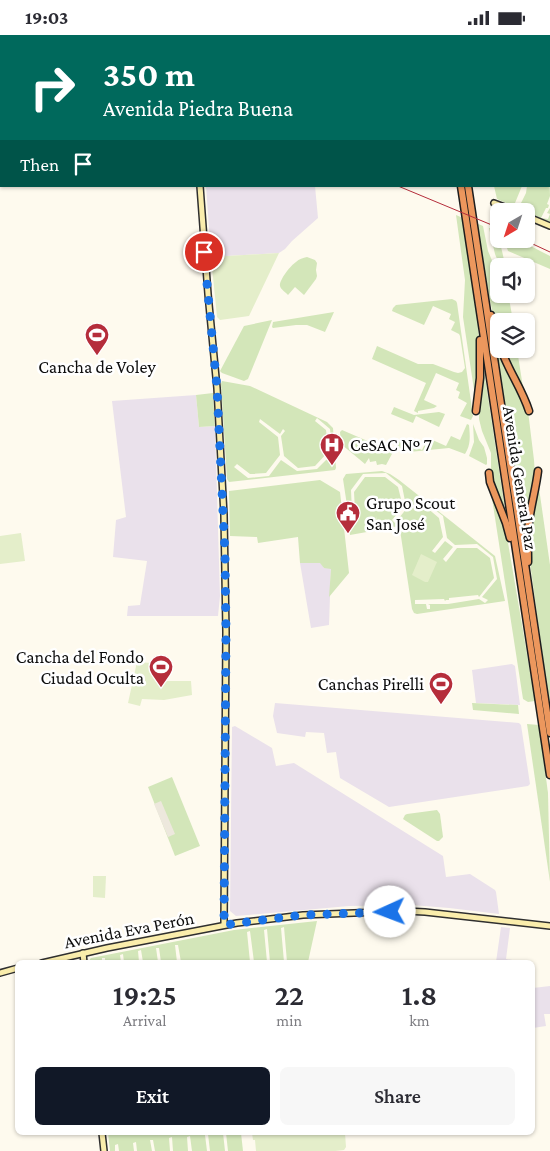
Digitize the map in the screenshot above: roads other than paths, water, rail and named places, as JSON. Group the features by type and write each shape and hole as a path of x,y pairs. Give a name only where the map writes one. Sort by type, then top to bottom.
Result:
{"highway":[{"name":"Avenida General Paz","path":"461,187 519,571 547,729 550,775"},
{"name":"Avenida General Paz","path":"468,187 528,585 542,701"},
{"path":"483,287 490,313"},
{"path":"476,411 480,378 480,317"},
{"path":"504,358 525,398 529,411"},
{"path":"528,585 528,533 538,471"},
{"path":"488,473 490,483 506,523 519,571"}],"main road":[{"path":"200,187 217,388 225,553 224,925"},
{"path":"535,220 550,226"},
{"name":"Avenida Eva Perón","path":"54,960 224,925 302,915 405,911 550,926"},
{"path":"83,953 84,960"},
{"path":"0,973 15,969"},
{"path":"102,1135 104,1151"}],"railway":[{"path":"400,187 490,224"},
{"path":"535,245 550,252"}],"place":[{"name":"Cancha de Voley","path":"97,356"},
{"name":"CeSAC Nº 7","path":"332,466"},
{"name":"Grupo Scout San José","path":"348,534"},
{"name":"Cancha del Fondo Ciudad Oculta","path":"161,688"},
{"name":"Canchas Pirelli","path":"441,705"}]}
